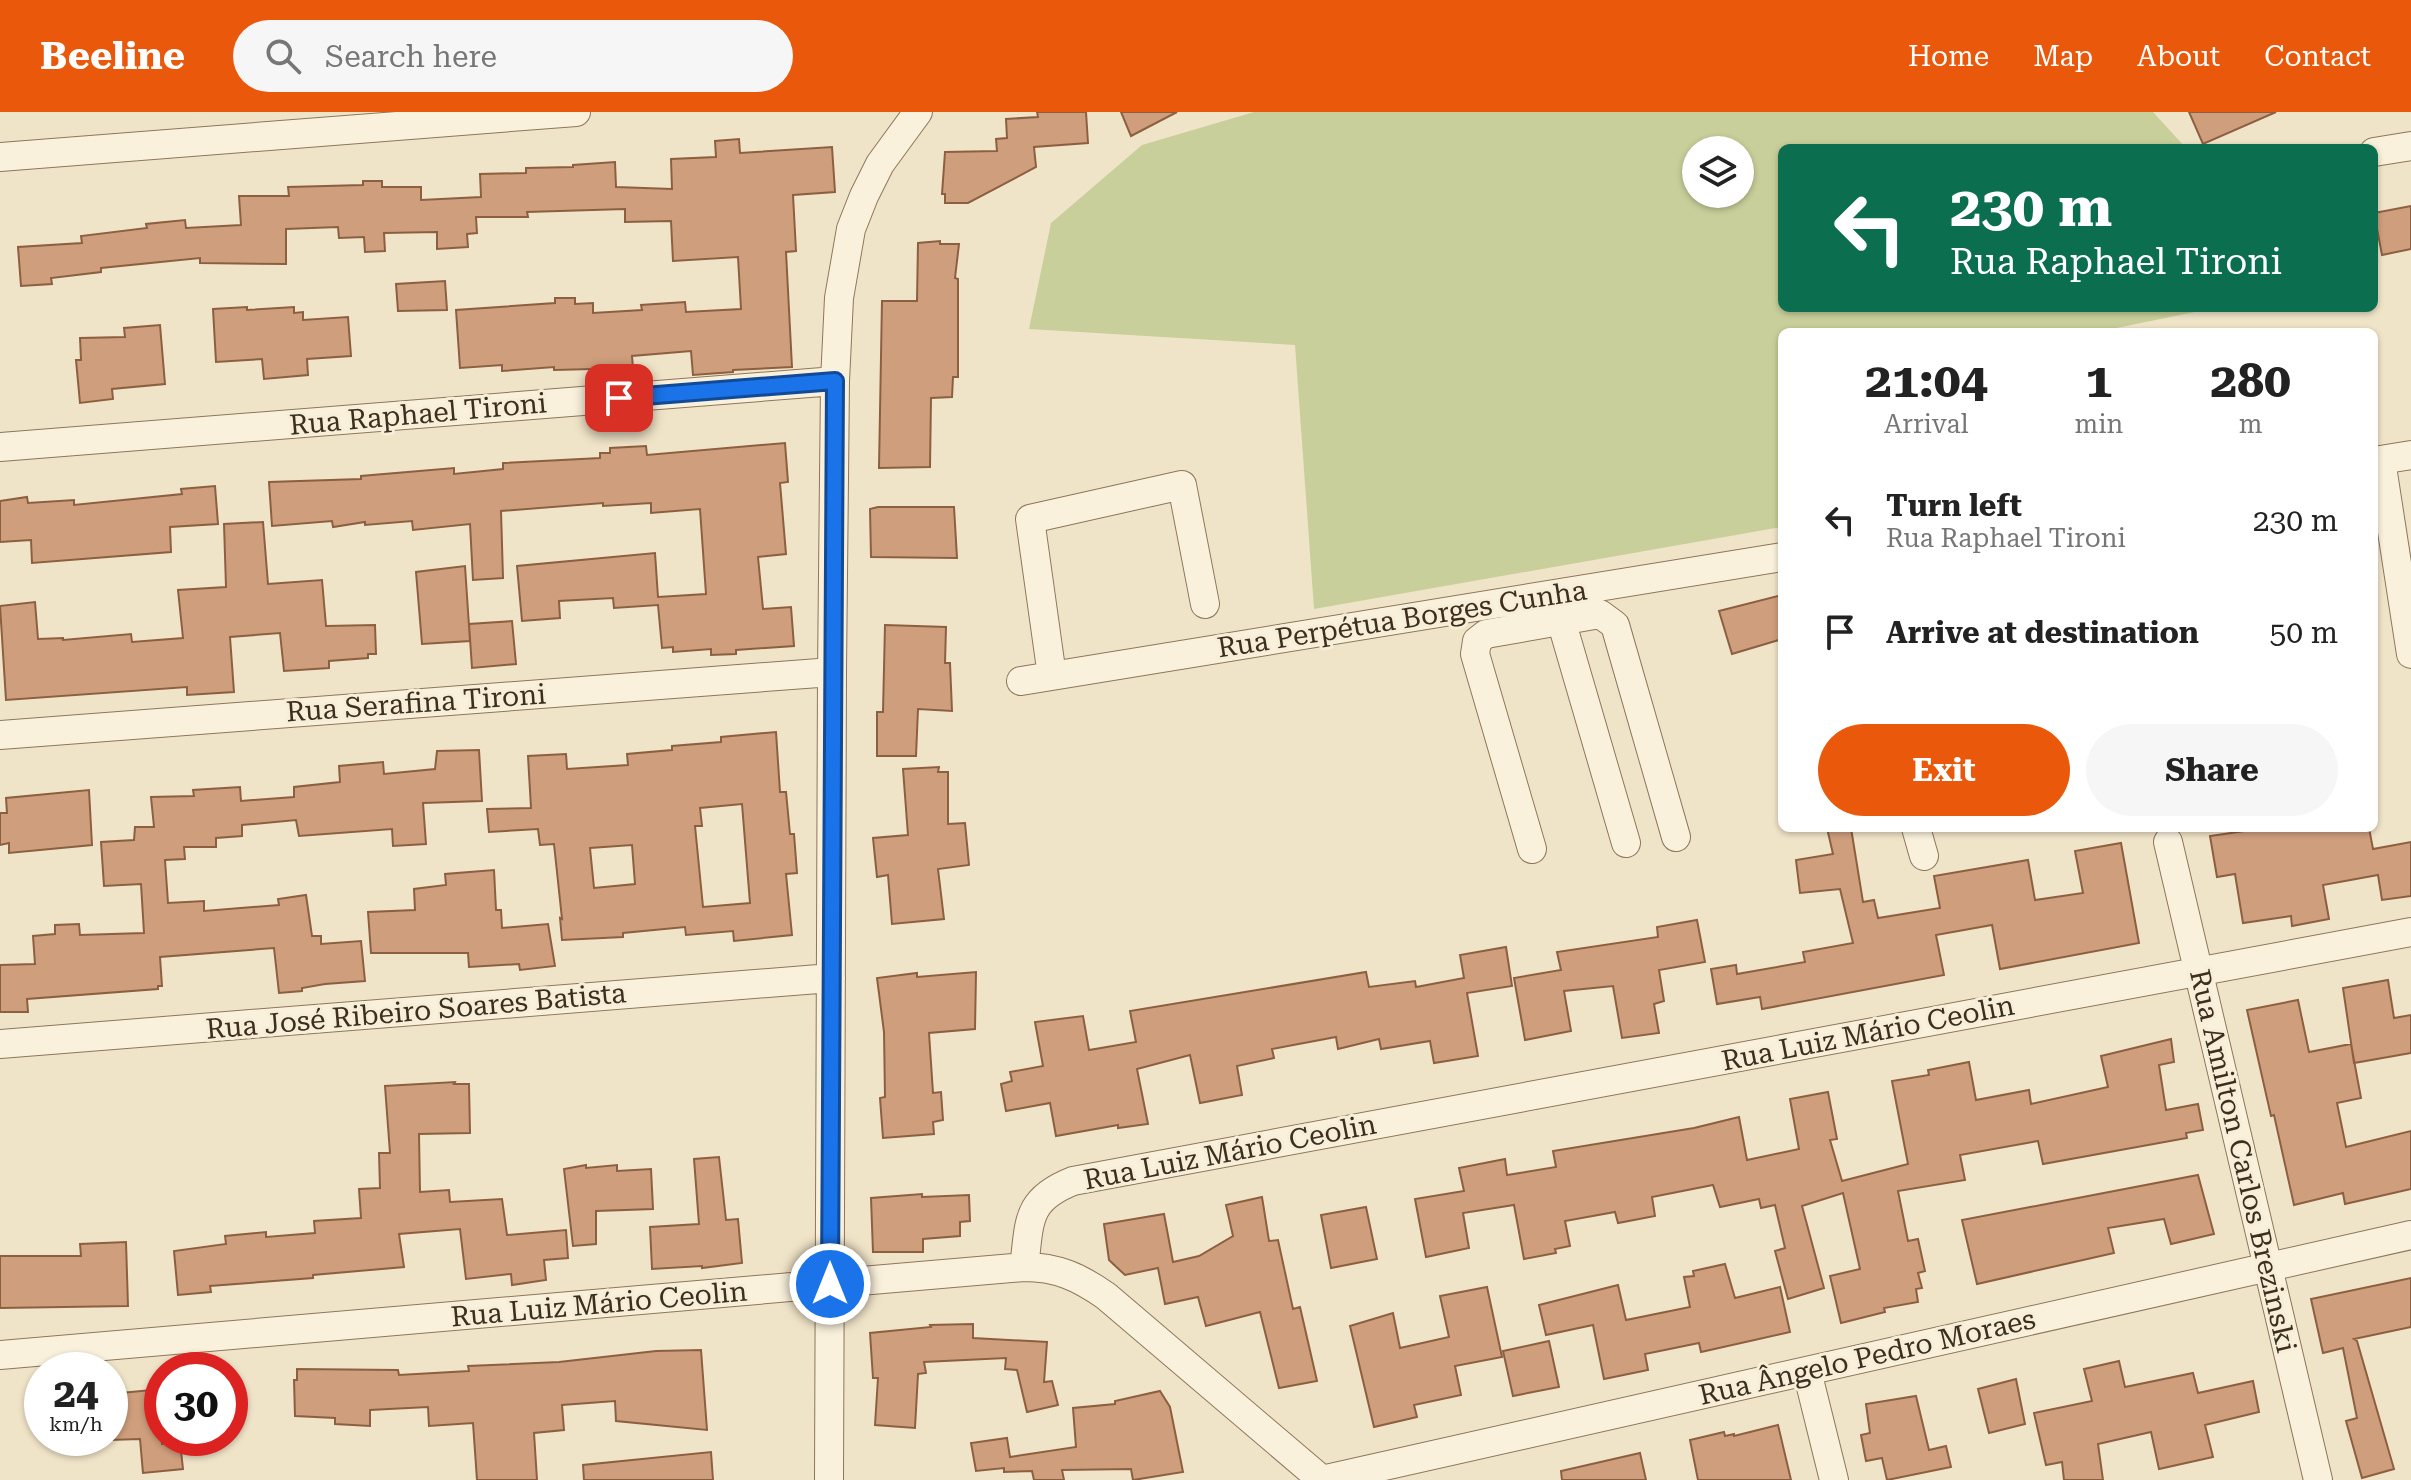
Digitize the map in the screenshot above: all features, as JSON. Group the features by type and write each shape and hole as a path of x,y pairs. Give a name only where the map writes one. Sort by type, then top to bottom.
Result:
{"street":[{"path":"0,157 576,112"},
{"path":"829,1480 832,672 835,381 839,298 851,229 864,196 880,164 918,112"},
{"path":"2378,151 2411,146"},
{"name":"Rua Raphael Tironi","path":"0,447 835,381"},
{"path":"2378,461 2411,455"},
{"path":"2378,467 2411,654"},
{"path":"1052,676 1030,519 1182,485 1205,604"},
{"name":"Rua Perpétua Borges Cunha","path":"1021,681 1574,609 1778,558"},
{"path":"1532,849 1475,654 1477,641 1486,634 1574,609 1600,614 1615,625 1676,837"},
{"path":"1574,609 1626,843"},
{"name":"Rua Serafina Tironi","path":"0,735 832,672"},
{"path":"1917,832 1924,856"},
{"name":"Rua Amilton Carlos Brezinski","path":"2168,842 2318,1480"},
{"name":"Rua Luiz Mário Ceolin","path":"0,1355 1024,1267 1030,1221 1038,1201 1054,1188 1073,1181 2411,932"},
{"name":"Rua José Ribeiro Soares Batista","path":"0,1044 831,978"},
{"name":"Rua Ângelo Pedro Moraes","path":"1322,1480 2411,1235"},
{"path":"1024,1267 1056,1269 1084,1280 1322,1480"},
{"path":"1807,1371 1834,1480"}],"green space":[{"path":"1254,112 2153,112 2182,144 1778,144 1778,312 2194,312 2116,328 1778,328 1778,528 1314,609 1295,345 1029,329 1051,223 1142,145"}],"building":[{"path":"1037,112 1086,112 1088,143 1034,147 1036,167 968,203 945,203 945,194 942,194 945,152 997,151 996,139 1007,138 1006,119 1038,117"},
{"path":"1121,112 1177,112 1131,136"},
{"path":"2189,112 2276,112 2203,144"},
{"path":"739,139 740,153 832,147 835,192 793,195 796,251 786,252 792,367 693,375 691,351 632,356 633,368 554,370 554,367 502,371 502,365 460,368 456,310 555,303 555,298 575,298 575,304 593,303 593,313 642,310 641,305 685,302 686,312 741,309 738,257 673,261 671,221 625,222 625,209 527,212 528,217 476,217 477,233 467,234 468,247 437,249 437,232 384,233 385,251 365,252 364,237 339,238 338,227 286,229 286,264 200,263 200,258 101,268 101,272 51,278 52,284 21,286 18,247 82,243 81,236 185,220 186,228 241,225 239,196 289,196 288,187 363,185 363,181 382,181 382,187 421,187 421,200 481,197 480,174 526,173 526,168 615,162 616,187 672,189 671,159 716,157 715,141"},
{"path":"2411,206 2411,249 2382,255 2378,212"},
{"path":"940,241 940,244 959,244 955,278 958,279 958,377 953,377 952,397 931,398 930,467 879,468 882,301 917,301 918,243"},
{"path":"445,281 447,310 398,311 396,284"},
{"path":"247,307 247,310 294,307 294,313 303,312 303,320 348,317 351,356 307,359 308,375 264,379 262,359 216,362 213,309"},
{"path":"160,325 165,384 112,389 113,399 80,403 76,360 81,360 80,338 125,337 124,328"},
{"path":"785,443 788,482 780,483 786,554 758,557 763,609 791,607 794,646 736,650 736,654 711,655 711,649 673,652 673,647 662,648 658,605 614,608 613,598 559,601 560,618 522,621 517,566 655,553 658,597 706,594 700,509 651,513 651,503 603,506 603,503 501,511 503,578 473,580 470,524 413,530 412,521 365,525 365,522 333,527 332,521 272,526 269,482 361,479 361,476 454,468 454,474 503,469 503,463 600,458 600,453 610,453 610,448 646,446 647,455"},
{"path":"215,486 218,524 170,527 171,552 32,563 31,540 0,542 0,501 27,497 28,503 74,500 74,505 182,494 181,489"},
{"path":"954,507 957,558 871,557 870,509"},
{"path":"263,522 268,584 322,580 326,626 375,625 376,654 368,654 368,658 329,661 329,668 284,671 280,633 230,637 234,692 187,695 187,687 6,700 0,606 35,602 38,639 131,634 132,642 183,638 178,590 226,587 224,524"},
{"path":"465,566 470,641 422,644 416,572"},
{"path":"1778,596 1778,640 1732,654 1719,611"},
{"path":"512,621 516,664 472,668 469,624"},
{"path":"885,625 946,627 945,663 950,663 952,711 918,709 916,756 877,756 877,712 883,712"},
{"path":"776,732 780,792 786,792 790,834 794,834 797,873 786,874 792,935 734,941 733,931 686,935 685,927 623,933 623,937 562,940 554,844 540,845 538,829 489,832 487,809 531,808 528,756 566,754 567,769 628,765 627,754 721,742 721,737","holes":["742,804 750,903 703,907 695,826 702,826 700,808","632,845 635,884 594,888 590,848"]},
{"path":"479,750 482,801 423,803 426,844 393,846 392,829 299,836 296,820 242,825 242,836 216,838 216,847 184,847 185,859 165,860 168,903 204,901 204,911 279,905 278,899 306,895 312,936 321,936 321,944 361,941 365,981 325,984 302,988 302,991 279,993 274,948 160,957 162,986 158,989 27,999 28,1012 0,1012 0,965 35,964 33,936 55,934 55,925 79,924 80,935 144,933 141,884 104,886 101,842 134,840 135,827 154,827 151,797 194,796 193,790 240,787 241,801 294,797 294,787 340,782 339,766 383,762 384,774 435,769 437,751"},
{"path":"939,767 938,772 948,772 948,824 965,823 969,865 938,869 944,919 892,924 888,875 877,877 873,838 908,835 903,769"},
{"path":"89,790 92,845 9,853 9,843 0,845 0,813 7,813 6,798"},
{"path":"1828,832 1852,832 1863,902 1874,900 1878,918 1940,908 1934,876 2028,860 2035,900 2083,893 2075,851 2121,843 2139,943 2000,969 1992,925 1936,935 1944,975 1762,1009 1760,997 1717,1004 1711,969 1736,965 1737,974 1805,962 1803,952 1853,943 1840,889 1800,893 1796,860 1833,854"},
{"path":"2238,832 2370,832 2373,849 2411,842 2411,896 2382,900 2378,875 2323,885 2329,919 2292,926 2291,916 2243,923 2235,874 2217,877 2210,836"},
{"path":"494,870 496,910 501,910 502,928 548,924 555,966 520,970 519,964 469,967 468,953 371,953 368,912 415,910 414,889 446,885 445,874"},
{"path":"1697,920 1705,962 1659,970 1664,1001 1654,1004 1659,1033 1622,1038 1613,986 1564,991 1571,1031 1525,1040 1514,978 1561,970 1557,952 1658,937 1657,927"},
{"path":"1506,947 1512,986 1467,993 1478,1056 1434,1063 1430,1041 1381,1049 1379,1039 1338,1049 1336,1037 1272,1049 1274,1058 1237,1066 1242,1095 1200,1103 1190,1055 1137,1069 1148,1124 1118,1128 1118,1125 1056,1136 1050,1103 1006,1111 1001,1084 1012,1081 1010,1072 1043,1066 1035,1022 1083,1016 1089,1050 1136,1042 1130,1011 1366,972 1369,987 1415,981 1416,987 1464,978 1460,955"},
{"path":"976,972 975,1029 929,1033 933,1093 941,1092 943,1120 933,1122 934,1134 883,1138 880,1098 885,1097 884,1032 877,978 917,973 917,977"},
{"path":"2388,980 2394,1018 2411,1015 2411,1053 2354,1063 2343,988"},
{"path":"2298,1000 2309,1052 2351,1044 2361,1098 2337,1103 2346,1147 2411,1131 2411,1189 2345,1204 2343,1193 2294,1205 2247,1010"},
{"path":"2171,1039 2174,1062 2159,1065 2166,1110 2198,1104 2203,1130 2186,1133 2187,1138 2043,1164 2038,1141 1960,1155 1965,1180 1898,1191 1908,1241 1918,1239 1925,1271 1918,1273 1922,1288 1916,1289 1918,1302 1884,1308 1885,1312 1841,1323 1830,1276 1860,1269 1843,1193 1802,1206 1824,1288 1788,1299 1775,1251 1785,1248 1775,1205 1761,1208 1759,1199 1720,1207 1713,1185 1652,1197 1655,1216 1618,1223 1615,1212 1565,1221 1570,1246 1555,1249 1556,1253 1524,1259 1514,1205 1463,1213 1469,1248 1426,1257 1415,1199 1464,1191 1459,1168 1505,1159 1507,1175 1556,1167 1553,1151 1694,1128 1739,1117 1747,1160 1799,1149 1790,1099 1828,1092 1837,1139 1830,1140 1842,1181 1908,1164 1892,1081 1929,1075 1928,1070 1969,1062 1976,1100 2029,1090 2031,1104 2108,1087 2101,1056"},
{"path":"469,1084 470,1133 419,1134 420,1192 449,1190 450,1202 502,1199 507,1235 566,1230 568,1258 544,1260 546,1280 512,1285 511,1274 466,1279 460,1229 399,1234 404,1267 210,1286 211,1292 178,1295 174,1251 226,1244 225,1236 266,1232 266,1237 315,1233 314,1221 361,1218 359,1189 380,1188 379,1153 390,1153 385,1086"},
{"path":"719,1157 726,1220 738,1219 742,1263 652,1269 650,1227 699,1224 694,1159"},
{"path":"586,1165 586,1168 617,1165 617,1171 651,1169 653,1209 596,1211 596,1244 573,1246 564,1169"},
{"path":"2198,1175 2214,1234 2171,1244 2164,1219 2108,1228 2114,1253 1977,1284 1962,1220"},
{"path":"922,1194 922,1197 969,1195 970,1221 960,1222 960,1236 923,1239 923,1252 873,1252 871,1198"},
{"path":"1262,1197 1269,1241 1278,1240 1293,1309 1300,1307 1317,1381 1279,1388 1260,1312 1206,1326 1198,1297 1165,1304 1158,1268 1125,1275 1109,1260 1104,1224 1164,1214 1173,1262 1199,1256 1233,1236 1226,1205"},
{"path":"1366,1207 1377,1259 1331,1268 1321,1215"},
{"path":"126,1242 128,1306 0,1308 0,1256 81,1256 80,1244"},
{"path":"1725,1264 1735,1298 1780,1287 1790,1332 1701,1352 1699,1343 1645,1354 1648,1370 1604,1379 1593,1325 1546,1335 1539,1305 1618,1285 1626,1320 1690,1307 1684,1277 1694,1276 1693,1271"},
{"path":"2411,1278 2411,1327 2354,1339 2394,1469 2362,1478 2346,1421 2357,1418 2343,1348 2323,1353 2311,1299"},
{"path":"1487,1287 1502,1357 1455,1366 1461,1395 1414,1405 1417,1417 1374,1427 1350,1326 1393,1313 1400,1348 1449,1337 1440,1296"},
{"path":"973,1324 973,1338 1047,1342 1044,1382 1052,1381 1058,1405 1027,1412 1017,1370 1005,1369 1006,1358 924,1362 926,1373 918,1374 915,1428 875,1425 878,1378 873,1378 870,1333 930,1325"},
{"path":"1549,1341 1559,1387 1513,1396 1503,1351"},
{"path":"701,1350 707,1430 616,1421 615,1401 562,1405 564,1430 534,1433 537,1480 477,1480 473,1423 429,1426 428,1407 370,1410 370,1426 335,1424 335,1418 295,1416 294,1380 297,1380 297,1369 398,1370 399,1375 469,1371 468,1366"},
{"path":"2119,1361 2125,1387 2193,1373 2198,1393 2253,1381 2259,1412 2205,1425 2213,1457 2159,1469 2151,1432 2098,1444 2103,1480 2064,1480 2062,1462 2046,1465 2034,1413 2092,1401 2084,1369"},
{"path":"2016,1379 2025,1424 1989,1433 1978,1389"},
{"path":"144,1391 144,1456 182,1456 183,1469 143,1473 140,1439 128,1439 128,1392"},
{"path":"1160,1391 1170,1407 1183,1472 1133,1480 1131,1469 1062,1470 1064,1480 1034,1480 1032,1471 1004,1472 1004,1468 976,1471 971,1443 1007,1438 1010,1457 1076,1447 1073,1408 1115,1404 1115,1401"},
{"path":"1916,1396 1929,1450 1946,1446 1951,1467 1887,1480 1882,1458 1866,1461 1861,1435 1870,1433 1866,1404"},
{"path":"1778,1425 1791,1480 1698,1480 1690,1440 1724,1432 1725,1436 1734,1436"},
{"path":"711,1452 713,1480 584,1480 583,1465"},
{"path":"1640,1453 1646,1480 1562,1480 1561,1471"}],"route":[{"path":"619,398 835,381 830,1284"}]}
